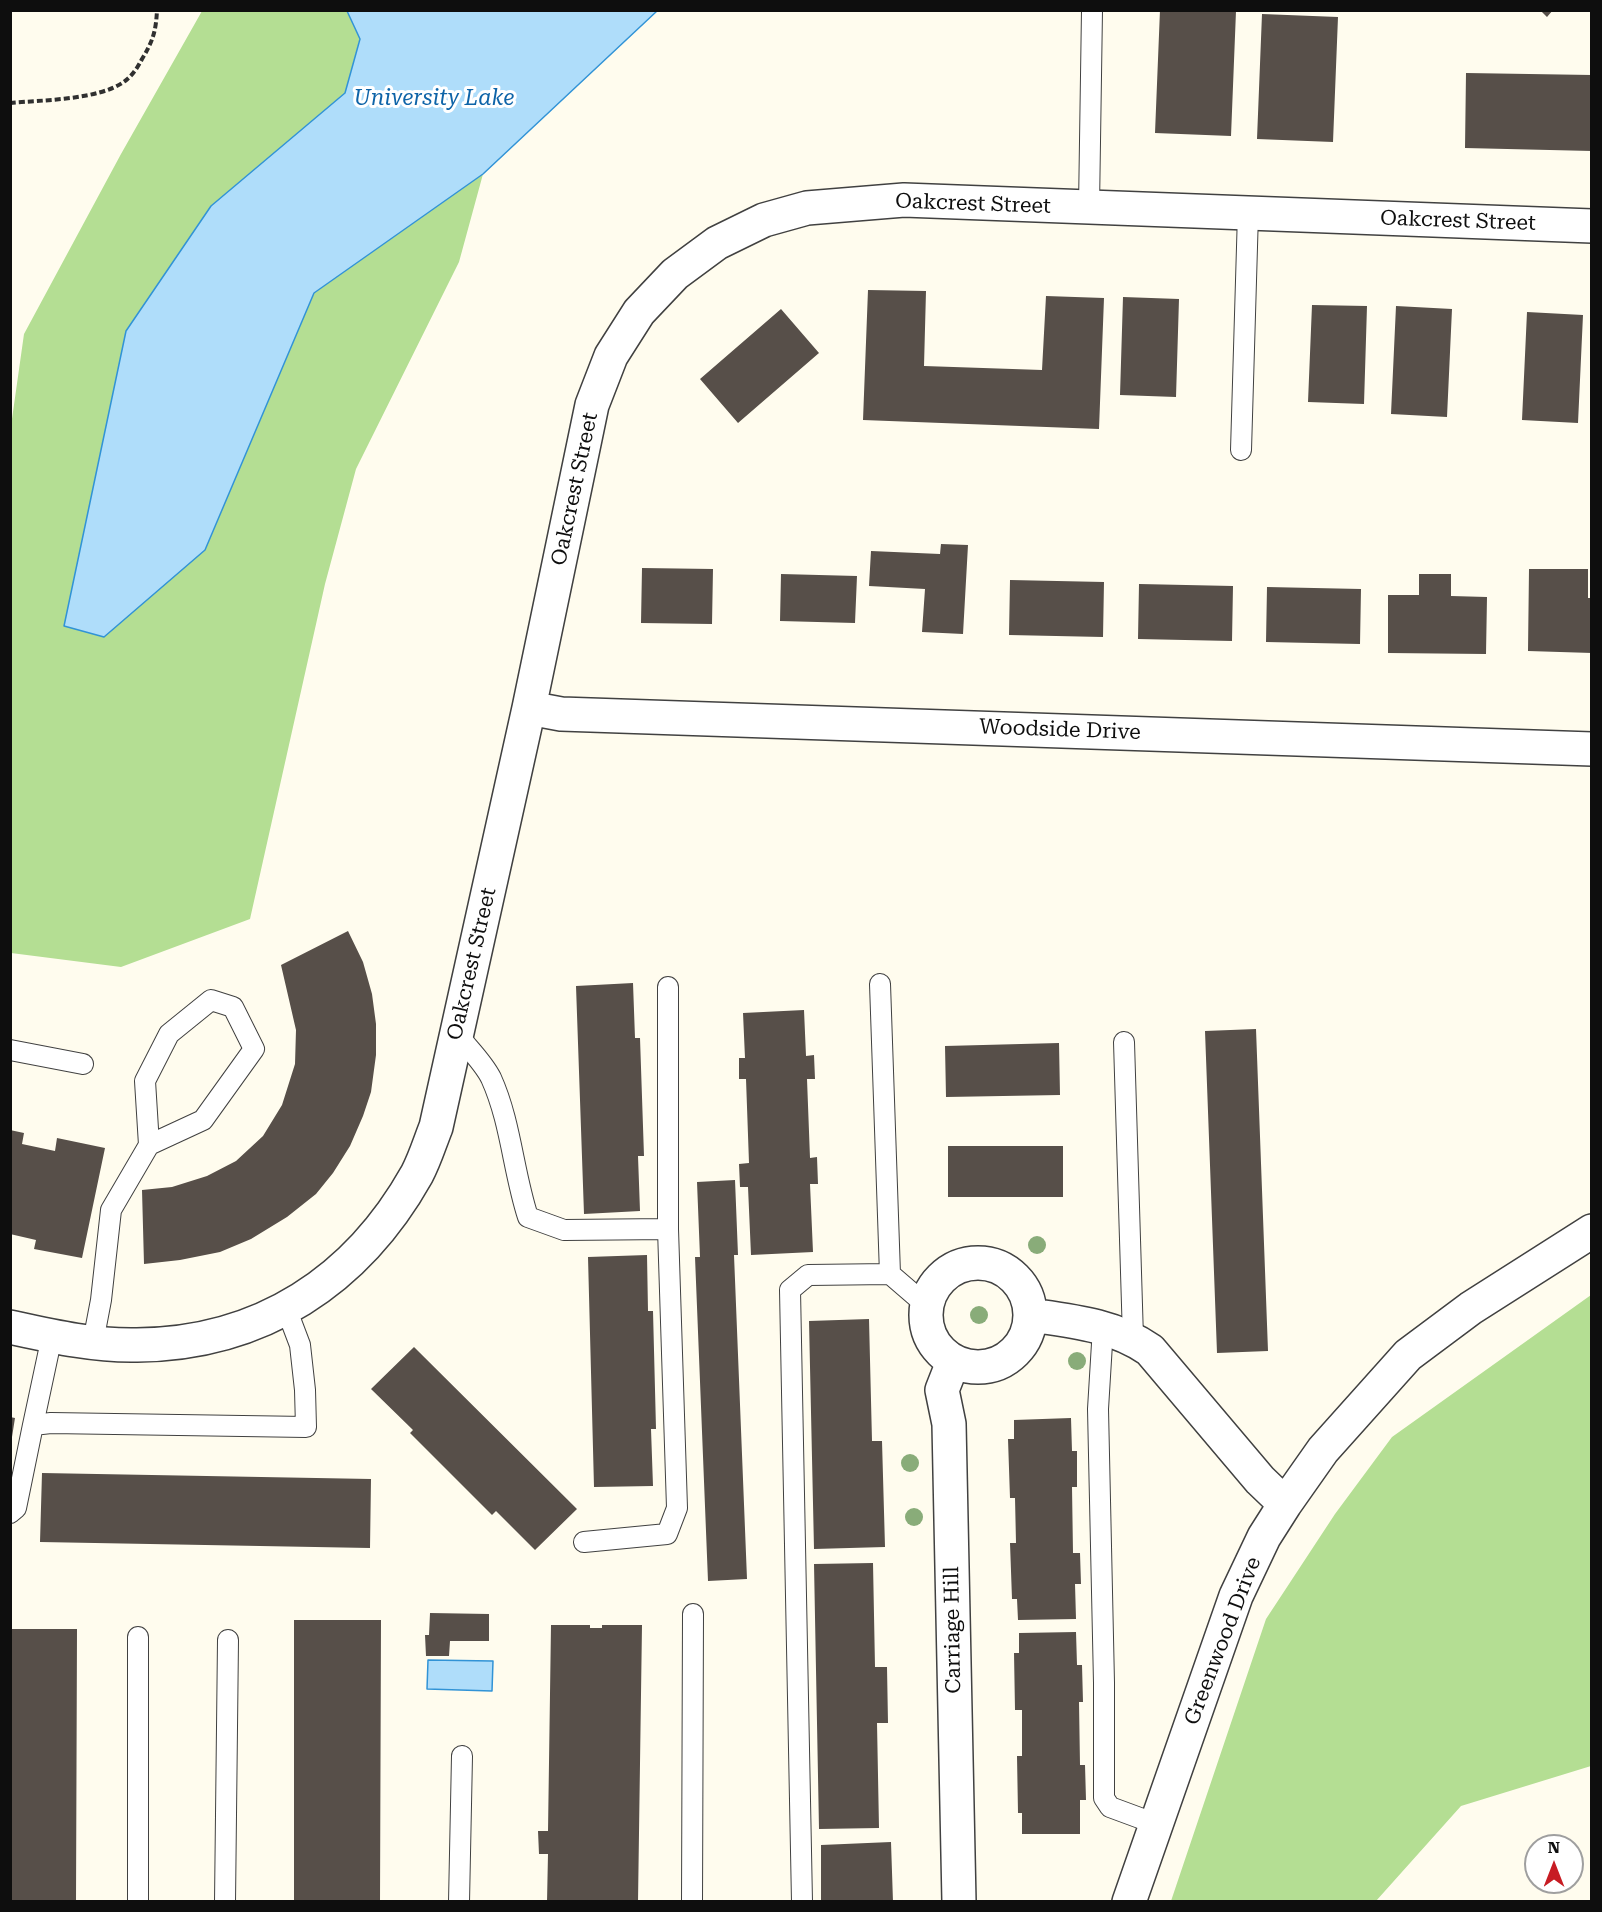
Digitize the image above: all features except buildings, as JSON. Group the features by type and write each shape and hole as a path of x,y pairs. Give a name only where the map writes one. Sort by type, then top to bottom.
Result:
{"street":[{"name":"Oakcrest Street","path":"10,1326 52,1336 135,1345 183,1342 229,1332 274,1315 309,1295 352,1261 389,1219 419,1172 436,1127 529,708 592,405 611,356 639,312 675,274 717,243 764,220 807,208 904,200 1592,226"},
{"name":"Woodside Drive","path":"529,708 561,714 1592,749"},
{"name":"Greenwood Drive","path":"1129,1902 1236,1596 1264,1536 1285,1504 1323,1450 1408,1355 1471,1308 1592,1231"},
{"path":"978,1263 996,1266 1011,1274 1023,1288 1030,1315 1027,1336 1017,1351 1002,1362 973,1368 953,1362 939,1351 928,1335 925,1317 926,1305 933,1288 943,1276 958,1266 978,1263"},
{"path":"1030,1315 1103,1327 1133,1338 1150,1350 1260,1480 1285,1504"},
{"name":"Carriage Hill","path":"953,1362 942,1390 949,1424 959,1902"}],"lane":[{"path":"1089,207 1092,10"},
{"path":"1241,450 1248,213"},
{"path":"880,984 890,1274"},
{"path":"584,1542 667,1534 677,1508 669,1229 669,987"},
{"path":"93,1342 101,1300 111,1210 149,1145 145,1081 169,1034 211,1000 233,1007 254,1049 203,1120 149,1145"},
{"path":"457,1034 490,1076 505,1117 520,1192 528,1216 564,1230 669,1229"},
{"path":"1124,1042 1133,1338"},
{"path":"10,1050 83,1064"},
{"path":"802,1902 790,1290 808,1275 890,1274 926,1305"},
{"path":"33,1425 51,1423 306,1427 300,1345 286,1308"},
{"path":"1103,1327 1098,1410 1104,1798 1110,1807 1156,1824"},
{"path":"10,1513 16,1508 52,1336"},
{"path":"692,1902 693,1614"},
{"path":"138,1637 138,1902"},
{"path":"225,1902 228,1640"},
{"path":"459,1902 462,1756"}],"path":[{"path":"10,103 97,94 115,88 127,80 149,48 156,32 157,10"}],"green space":[{"path":"202,11 347,11 360,38 345,93 211,206 205,550 314,293 483,174 459,262 356,469 325,584 250,919 121,967 11,953 10,433 24,334 121,154"},
{"path":"1591,1295 1591,1766 1461,1806 1376,1901 1171,1901 1266,1619 1335,1514 1392,1437"}],"water":[{"name":"University Lake","path":"347,11 657,11 483,174 314,293 205,550 104,637 64,626 126,331 211,206 345,93 360,39"},
{"path":"428,1660 493,1661 492,1691 427,1689"}]}
